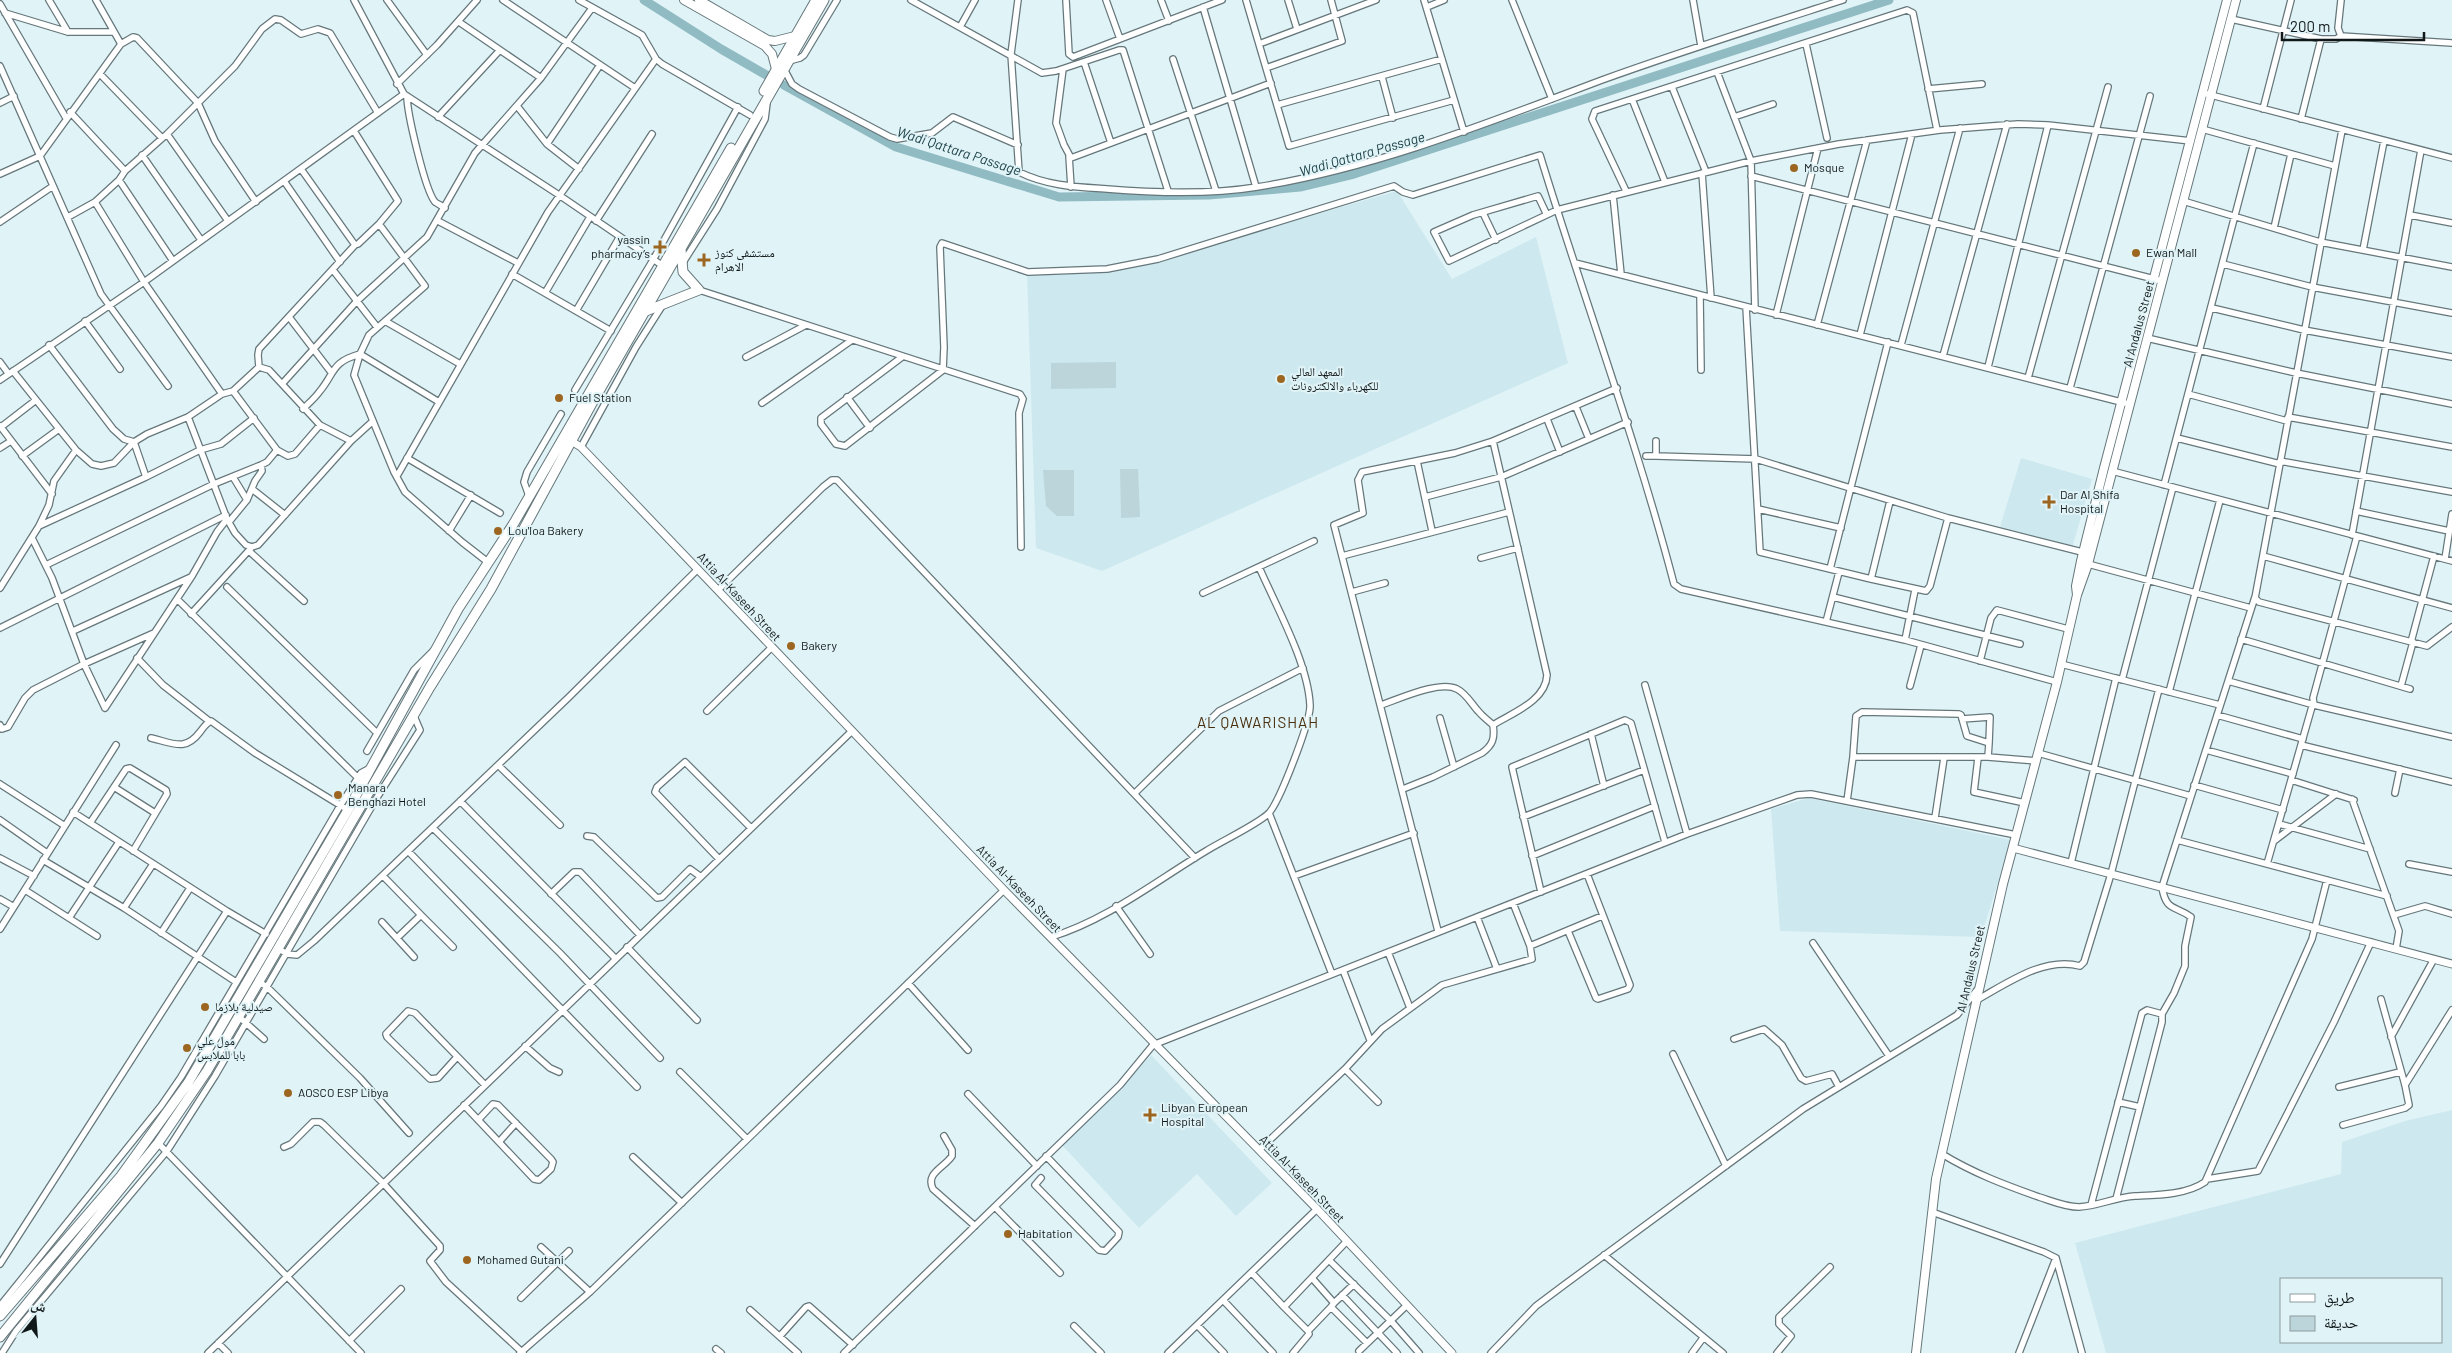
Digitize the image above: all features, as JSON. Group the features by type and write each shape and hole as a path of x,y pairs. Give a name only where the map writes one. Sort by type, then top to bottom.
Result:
{"highway":[{"path":"0,1316 112,1187 153,1135 235,1013 283,951 414,716 491,589 571,441 767,97 816,0"},
{"path":"0,1337 158,1143 207,1071 225,1050 235,1013 344,808 372,767 458,609 489,563 529,496 750,115 783,67 799,36 824,0"},
{"path":"646,311 699,290 688,279 681,266 681,249"},
{"path":"475,582 478,594 485,594 491,589"},
{"path":"458,609 466,605 470,606 474,614 473,618"},
{"path":"0,1311 12,1304"}],"main road":[{"path":"684,0 767,43 799,36"},
{"path":"699,0 767,43 772,54 783,67"},
{"name":"Al Andalus Street","path":"2077,595 2076,586 2112,471 2125,403 2147,338 2158,280 2184,201 2202,129 2207,94 2227,0"},
{"name":"Al Andalus Street","path":"1916,1353 1932,1212 1942,1154 1975,1000 2016,835 2062,664 2068,629 2088,564 2087,553 2158,280 2191,141 2236,0"}],"street":[{"path":"49,0 68,32"},
{"path":"96,0 121,44"},
{"path":"354,0 397,84 405,95 559,195 619,238 663,266"},
{"path":"387,0 427,56"},
{"path":"397,84 427,56 477,0"},
{"path":"503,0 635,88"},
{"path":"579,0 642,35 656,59 750,115"},
{"path":"837,0 812,42 800,58 783,67 792,84 897,139 932,134 953,116 1018,146"},
{"path":"910,0 922,3 1011,57 1042,73 1063,69 1123,50 1168,191"},
{"path":"960,27 975,0"},
{"path":"1018,0 1011,57 1019,172 1035,180 1071,187 1168,191 1216,191 1256,187 1320,173 1464,132 1701,46 1843,0"},
{"path":"1066,0 1070,56 1169,21 1220,0"},
{"path":"1106,0 1120,39"},
{"path":"1161,0 1169,21"},
{"path":"1246,0 1289,146 1454,100"},
{"path":"1288,0 1297,29"},
{"path":"1266,68 1340,43 1343,37 1331,0"},
{"path":"1259,44 1376,0"},
{"path":"1424,0 1464,132"},
{"path":"1427,7 1444,0"},
{"path":"1512,0 1552,99"},
{"path":"1693,0 1701,46"},
{"path":"2263,109 2291,0"},
{"path":"2341,36 2338,28 2342,0"},
{"path":"0,4 66,118"},
{"path":"282,384 356,302 427,237 438,221 468,163 541,78 592,8"},
{"path":"1203,8 1256,187"},
{"path":"1626,191 1592,119 1595,111 1907,10 1911,10 1937,130"},
{"path":"5,13 68,32 114,32"},
{"path":"68,217 95,202 119,180 125,171 165,136 235,66 269,22 278,19 301,34 318,29 330,33 378,113"},
{"path":"2231,19 2321,38 2336,39 2341,36 2452,43"},
{"path":"459,22 541,78"},
{"path":"799,36 812,42"},
{"path":"0,174 40,156 121,44 128,38 137,38 198,103 215,142 256,202"},
{"path":"2301,119 2321,38"},
{"path":"1806,44 1828,138"},
{"path":"438,117 500,50"},
{"path":"396,476 559,195 656,59"},
{"path":"1174,59 1216,191"},
{"path":"1277,105 1442,59"},
{"path":"1084,62 1111,143"},
{"path":"547,144 600,65"},
{"path":"0,66 101,294 168,386"},
{"path":"1063,69 1056,123 1069,156 1071,187"},
{"path":"1717,72 1751,161 1755,310"},
{"path":"100,74 165,136 228,221"},
{"path":"1382,77 1393,118"},
{"path":"1069,156 1074,158 1271,84"},
{"path":"1928,89 1982,84"},
{"path":"1672,87 1704,172 1711,298"},
{"path":"2028,378 2108,87"},
{"path":"2207,94 2452,158"},
{"path":"0,380 144,282 405,95"},
{"path":"405,95 427,182 435,201 445,208"},
{"path":"0,103 14,96"},
{"path":"2070,388 2102,264 2150,96"},
{"path":"681,266 735,176 766,119 767,97"},
{"path":"1632,99 1665,182"},
{"path":"1734,116 1773,104"},
{"path":"517,106 547,144 579,169"},
{"path":"575,390 653,260 738,107"},
{"path":"70,112 125,171"},
{"path":"1546,213 1538,196 1483,212 1434,232 1449,261 1496,240 1546,213 1626,191 1751,161 1818,148 1937,130 2007,124 2048,125 2191,141"},
{"path":"1943,356 2007,124"},
{"path":"1988,368 2048,125"},
{"path":"1901,345 1960,128"},
{"path":"2202,129 2335,166"},
{"path":"259,367 258,351 355,245 379,224 398,201 354,130"},
{"path":"2116,1199 2162,1022 2162,1014 2186,966 2185,946 2191,921 2189,915 2169,906 2164,899 2162,887 2255,596 2342,130"},
{"path":"596,221 652,134"},
{"path":"1860,335 1912,134"},
{"path":"1817,325 1867,140"},
{"path":"2363,250 2384,140"},
{"path":"2164,485 2254,143"},
{"path":"1776,315 1818,148"},
{"path":"2267,864 2313,704 2322,663 2345,580 2377,389 2421,150"},
{"path":"2274,228 2291,154"},
{"path":"142,155 201,240"},
{"path":"902,357 822,417 821,424 836,444 843,446 870,428 942,370 944,347 940,247 942,243 1028,272 1107,269 1158,259 1394,186 1403,192 1413,195 1540,156 1628,422 1653,502 1674,584 1680,589 1905,640 2057,682"},
{"path":"301,169 355,245"},
{"path":"725,171 735,176"},
{"path":"1751,176 1935,221 2158,280"},
{"path":"119,180 173,261"},
{"path":"284,181 340,262"},
{"path":"0,222 53,186"},
{"path":"1613,196 1621,274"},
{"path":"2184,201 2320,242 2452,267"},
{"path":"95,202 144,282 222,394"},
{"path":"1483,212 1496,240"},
{"path":"2410,215 2452,223"},
{"path":"545,293 590,217"},
{"path":"438,221 518,263"},
{"path":"379,224 405,256 425,286 369,335 360,354 354,375 396,476 406,492 448,531 489,563"},
{"path":"576,311 619,238"},
{"path":"1575,263 2125,403"},
{"path":"2223,264 2312,287 2452,313"},
{"path":"333,270 377,327"},
{"path":"512,274 611,331"},
{"path":"699,290 1022,396 1019,413 1021,547"},
{"path":"1700,295 1701,370"},
{"path":"581,447 662,306"},
{"path":"1746,308 1760,552 1915,590 1926,591 1930,586 1948,518"},
{"path":"2212,308 2304,330 2452,357"},
{"path":"289,317 331,372"},
{"path":"85,321 120,369"},
{"path":"385,321 460,364"},
{"path":"746,357 806,325"},
{"path":"2147,338 2296,373 2452,404"},
{"path":"762,403 852,340"},
{"path":"1830,569 1852,490 1888,342"},
{"path":"49,345 114,429 124,439 134,442"},
{"path":"360,354 439,402"},
{"path":"304,409 321,390 331,372 343,362 360,354"},
{"path":"0,362 36,400 76,450 92,464 108,466 114,463 134,442 147,434 188,417 222,394 233,391 259,367"},
{"path":"259,367 266,368 320,425 351,441"},
{"path":"610,373 619,378"},
{"path":"1438,931 1334,525 1363,512 1359,476 1362,472 1493,442 1617,388"},
{"path":"233,391 277,450 288,456 293,455 320,425"},
{"path":"2188,394 2288,419 2452,447"},
{"path":"847,398 870,428"},
{"path":"36,400 0,426 52,494"},
{"path":"1576,407 1589,439"},
{"path":"529,496 524,482 527,472 562,414"},
{"path":"188,417 227,519 246,545 304,601"},
{"path":"39,526 146,478 200,450 221,444 254,418"},
{"path":"1547,419 1560,452"},
{"path":"192,614 250,549 258,545 351,441 372,421"},
{"path":"1425,497 1501,477 1628,422"},
{"path":"22,456 59,429"},
{"path":"2177,438 2280,462 2452,492"},
{"path":"0,448 11,441"},
{"name":"Attia Al-Kaseeh Street","path":"571,441 581,447 1004,890 1153,1044 1317,1209 1452,1353"},
{"path":"1656,441 1656,456"},
{"path":"134,442 146,478"},
{"path":"1493,442 1547,681 1536,699 1494,725"},
{"path":"0,588 39,526 49,505 54,481 76,450"},
{"path":"46,564 214,484 261,465 267,462 277,450"},
{"path":"1646,456 1756,460 1948,518 2087,553"},
{"path":"407,458 500,512"},
{"path":"1417,460 1432,531"},
{"path":"32,538 46,564 84,664 105,708 192,576 217,532 227,519 247,500 262,471 261,465"},
{"path":"2112,471 2452,561"},
{"path":"234,477 247,500"},
{"path":"718,590 822,487 832,480 837,480 1195,858"},
{"path":"2071,863 2094,768 2149,580 2173,487"},
{"path":"252,488 285,515"},
{"path":"448,531 471,495"},
{"path":"2169,692 2220,500"},
{"path":"1870,579 1890,501"},
{"path":"1758,509 1841,528"},
{"path":"2356,511 2450,534"},
{"path":"1342,556 1510,512"},
{"path":"2444,559 2450,534 2452,514"},
{"path":"0,628 227,519"},
{"path":"1203,593 1314,541"},
{"path":"1481,558 1518,548"},
{"path":"2263,556 2452,608"},
{"path":"2400,686 2434,556"},
{"path":"2088,564 2251,608"},
{"path":"1051,937 1074,930 1269,813 1294,759 1310,717 1309,691 1302,668 1259,567"},
{"path":"2,1353 16,1330 167,1151 215,1076 225,1050 247,1022 267,987 283,951 300,954 433,828 698,569"},
{"path":"1826,622 1839,572"},
{"path":"73,631 192,576"},
{"path":"1352,592 1385,583"},
{"path":"228,586 377,733"},
{"path":"1905,640 1915,590"},
{"path":"2255,596 2259,602 2429,645 2452,627"},
{"path":"1833,597 2020,644"},
{"path":"177,599 358,778"},
{"path":"1980,661 1991,618 1996,610 2068,629"},
{"path":"0,725 2,729 8,727 25,698 33,690 84,664 154,633"},
{"path":"2241,639 2410,689"},
{"path":"1910,686 1921,645"},
{"path":"707,711 772,647"},
{"path":"367,751 414,670 429,653 438,648"},
{"path":"138,658 163,685 209,721 344,808"},
{"path":"2062,664 2220,705"},
{"path":"1135,793 1219,710 1302,668"},
{"path":"2228,680 2313,704 2452,737"},
{"path":"1645,685 1687,834"},
{"path":"1381,705 1435,688 1450,687 1457,689 1466,696 1477,711 1494,725"},
{"path":"1975,1000 2031,971 2061,963 2080,966 2084,962 2111,874 2159,689"},
{"path":"1847,801 1856,716 1858,713 1959,714 1966,736 1989,744"},
{"path":"2217,715 2302,742 2452,782"},
{"path":"1962,719 1990,717 1988,757"},
{"path":"1440,718 1454,767"},
{"path":"1541,892 1523,818 1513,766 1624,720 1630,721 1665,842"},
{"path":"151,738 187,745 192,743 209,721"},
{"path":"1403,789 1454,767 1490,747 1494,734 1494,725"},
{"path":"208,1353 852,731"},
{"path":"1590,734 1604,786"},
{"path":"0,929 116,745"},
{"path":"2206,750 2293,774"},
{"path":"2038,752 2191,796"},
{"path":"1853,756 1988,757 2036,761"},
{"path":"1934,818 1944,758"},
{"path":"1978,758 1974,792 2025,803"},
{"path":"719,859 655,792 658,787 685,762 751,828"},
{"path":"498,765 560,825"},
{"path":"0,1306 161,1106 181,1077 265,933 344,808 358,778 364,770 372,767"},
{"path":"90,823 126,769 130,768 166,790 167,794 133,851"},
{"path":"2395,793 2400,769"},
{"path":"1523,818 1644,770"},
{"path":"2291,780 2354,800 2399,930 2396,949"},
{"path":"2194,785 2283,810"},
{"path":"1,787 65,826"},
{"path":"114,787 155,813"},
{"path":"844,1353 1120,1085 1153,1044 1665,842 1796,795 1811,794 2016,835"},
{"path":"2274,841 2336,794"},
{"path":"460,801 616,959"},
{"path":"1532,856 1655,806"},
{"path":"73,812 190,888 274,939"},
{"path":"1269,813 1332,974"},
{"path":"0,820 48,853"},
{"path":"2279,824 2370,849"},
{"path":"433,828 560,953 660,1058"},
{"path":"1294,876 1414,834"},
{"path":"587,836 594,837 657,898 662,896 690,869 701,877"},
{"path":"2177,840 2387,896"},
{"path":"69,918 119,842"},
{"path":"2013,848 2452,964"},
{"path":"408,851 638,1087"},
{"path":"0,858 34,876"},
{"path":"43,860 124,908 236,982"},
{"path":"124,908 153,864"},
{"path":"2409,864 2452,872"},
{"path":"552,894 574,872 580,872 640,935"},
{"path":"1568,931 1596,998 1626,990 1630,986 1587,874"},
{"path":"383,876 453,947"},
{"path":"1942,1154 1969,1170 1998,1183 2065,1205 2091,1205 2137,1196 2151,1197 2201,1185 2207,1180 2315,928 2327,880"},
{"path":"161,933 190,888"},
{"path":"25,890 97,936"},
{"path":"284,1147 291,1144 312,1122 320,1122 383,1183 440,1246 440,1250 430,1261 446,1282 521,1352 590,1292 1004,890"},
{"path":"0,899 14,907"},
{"path":"1259,1150 1345,1069 1370,1040 1442,984 1531,961 1533,955 1513,903"},
{"path":"1116,906 1150,954"},
{"path":"2394,915 2426,906 2452,914"},
{"path":"0,1264 227,911"},
{"path":"398,938 421,915"},
{"path":"1530,946 1602,916"},
{"path":"1477,917 1497,969"},
{"path":"382,922 414,957"},
{"path":"2207,1180 2258,1170 2334,1022 2371,942"},
{"path":"1813,944 1889,1056"},
{"path":"627,947 696,1020"},
{"path":"1388,952 1410,1008"},
{"path":"2391,1037 2434,959"},
{"path":"1343,970 1370,1040"},
{"path":"259,982 267,987 360,1078 409,1134"},
{"path":"908,983 968,1050"},
{"path":"1491,1353 1536,1306 1604,1255 1804,1109 1957,1015 1978,990"},
{"path":"2343,1125 2405,1108 2409,1102 2381,999"},
{"path":"224,1003 264,1039"},
{"path":"2091,1205 2142,1013 2147,1010 2162,1014"},
{"path":"2405,1085 2452,1010"},
{"path":"457,1057 438,1078 430,1079 386,1034 410,1011 457,1057 484,1085"},
{"path":"1734,1039 1764,1029 1782,1045 1801,1078 1806,1081 1832,1074 1839,1087"},
{"path":"525,1046 550,1068 559,1072"},
{"path":"1673,1054 1726,1166"},
{"path":"1345,1069 1378,1102"},
{"path":"207,1071 215,1076"},
{"path":"680,1072 747,1140"},
{"path":"2339,1086 2400,1072"},
{"path":"968,1094 1036,1166"},
{"path":"2118,1102 2140,1107"},
{"path":"464,1105 478,1120 499,1142 536,1180 551,1170 553,1162 551,1159 496,1104 478,1120"},
{"path":"499,1142 516,1124"},
{"path":"944,1136 952,1150 952,1156 931,1176 930,1183 933,1189 975,1226"},
{"path":"158,1143 361,1353"},
{"path":"1041,1178 1035,1185 1099,1250 1105,1251 1118,1237 1119,1232 1046,1156"},
{"path":"633,1157 682,1203"},
{"path":"995,1207 1060,1273"},
{"path":"1168,1353 1317,1209"},
{"path":"1932,1212 2056,1258 2082,1353"},
{"path":"1284,1307 1330,1261 1346,1242"},
{"path":"541,1247 590,1292"},
{"path":"521,1298 568,1251"},
{"path":"1604,1255 1722,1353"},
{"path":"2019,1353 2056,1258"},
{"path":"1330,1261 1391,1321 1419,1353"},
{"path":"1777,1353 1791,1336 1779,1324 1779,1317 1830,1267"},
{"path":"1252,1273 1308,1331"},
{"path":"1312,1278 1367,1343"},
{"path":"1293,1353 1308,1337 1308,1331 1354,1284"},
{"path":"349,1341 401,1289"},
{"path":"1342,1295 1397,1353"},
{"path":"1223,1300 1274,1353"},
{"path":"1359,1351 1407,1305"},
{"path":"780,1336 809,1306 853,1345"},
{"path":"750,1310 798,1353"},
{"path":"1197,1325 1224,1353"},
{"path":"1074,1326 1101,1353"},
{"path":"1692,1353 1703,1338"},
{"path":"218,1343 228,1353"}],"shaded area":[{"name":"المعهد العالي للكهرباء والالكترونات","path":"1397,191 1452,279 1536,237 1568,363 1102,571 1036,548 1027,273 1062,275 1137,265"},
{"path":"2021,458 2092,479 2072,548 2000,527"},
{"path":"1809,798 2011,840 1981,937 1780,931 1771,809"},
{"name":"Libyan European Hospital","path":"1151,1055 1272,1183 1236,1216 1197,1174 1139,1228 1061,1144 1123,1086"},
{"path":"2452,1110 2452,1353 2106,1353 2075,1243 2341,1174 2342,1142 2405,1121"}],"green space":[{"path":"1116,362 1116,388 1051,389 1051,363"},
{"path":"1120,469 1138,469 1140,517 1121,518"},
{"path":"1043,470 1074,470 1074,516 1057,516 1046,506"}],"waterway":[{"name":"Wadi Qattara Passage","path":"644,0 721,49 768,76"},
{"name":"Wadi Qattara Passage","path":"784,85 896,147 1059,197 1209,195 1300,187 1354,174 1889,0"}],"place":[{"name":"Mosque","path":"1794,168"},
{"name":"yassin pharmacy’s","path":"660,247"},
{"name":"Ewan Mall","path":"2136,253"},
{"name":"مستشفى كنوز الاهرام","path":"704,260"},
{"name":"المعهد العالي للكهرباء والالكترونات","path":"1281,379"},
{"name":"Fuel Station","path":"559,398"},
{"name":"Dar Al Shifa Hospital","path":"2049,502"},
{"name":"Lou'loa Bakery","path":"498,531"},
{"name":"Bakery","path":"791,646"},
{"name":"Manara Benghazi Hotel","path":"338,795"},
{"name":"صيدلية بلازما","path":"205,1007"},
{"name":"مول علي بابا للملابس","path":"187,1048"},
{"name":"AOSCO ESP Libya","path":"288,1093"},
{"name":"Libyan European Hospital","path":"1150,1115"},
{"name":"Habitation","path":"1008,1234"},
{"name":"Mohamed Gutani","path":"467,1260"}],"district":[{"name":"AL QAWARISHAH","path":"1258,723"}]}
